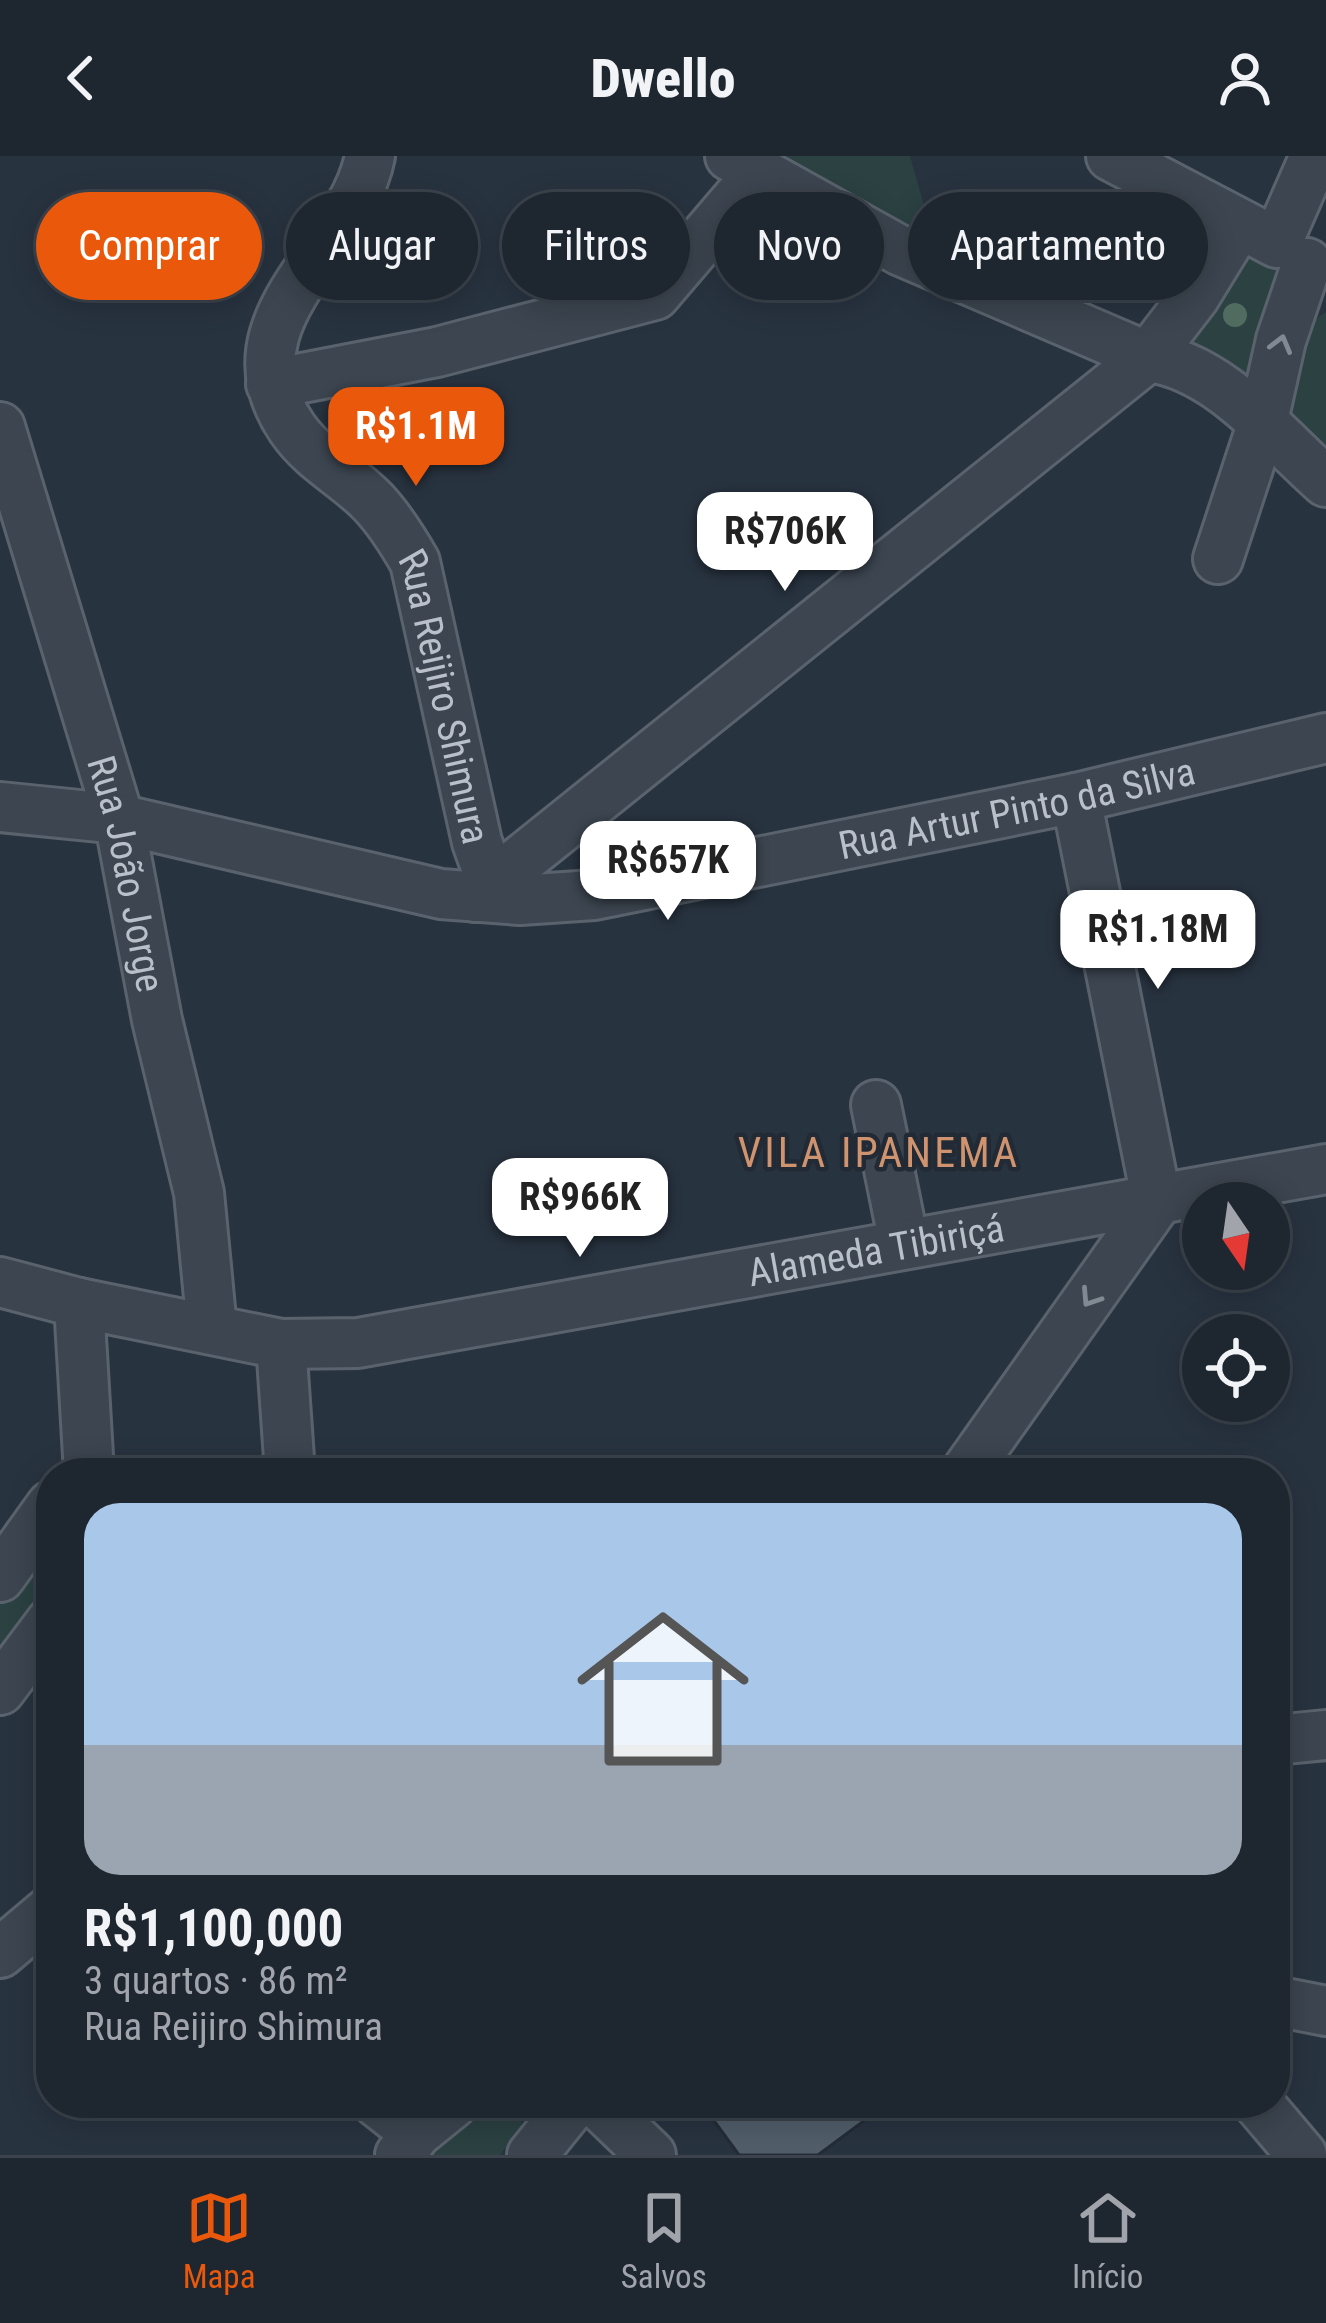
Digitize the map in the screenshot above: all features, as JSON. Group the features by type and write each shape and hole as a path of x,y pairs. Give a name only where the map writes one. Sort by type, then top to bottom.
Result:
{"street":[{"path":"370,156 361,186 282,314 270,347 271,384 437,352 655,295 745,164 901,251 1148,357 1198,371 1326,482"},
{"path":"1111,156 1287,250"},
{"path":"1218,559 1262,425 1281,340 1287,250 1315,156"},
{"path":"483,891 1148,357 1195,296 1287,250"},
{"name":"Rua Reijiro Shimura","path":"271,384 300,440 324,465 371,500 415,562 477,842 483,891"},
{"name":"Rua João Jorge","path":"0,427 119,819 158,1020 200,1192 212,1329"},
{"name":"Rua Artur Pinto da Silva","path":"0,807 119,819 441,894 483,891 520,900 595,895 1076,798 1326,738"},
{"path":"976,1458 1157,1202 1076,798"},
{"path":"876,1106 904,1243"},
{"name":"Alameda Tibiriçá","path":"0,1282 281,1344 358,1343 1326,1169"},
{"path":"79,1303 83,1458"},
{"path":"281,1344 289,1458"},
{"path":"0,1577 36,1527"},
{"path":"0,1690 36,1642"},
{"path":"1290,1739 1326,1735"},
{"path":"0,1953 36,1923"},
{"path":"1290,2004 1326,2011"},
{"path":"532,2155 562,2118"},
{"path":"612,2118 651,2155"},
{"path":"1271,2118 1302,2155"}],"green space":[{"path":"745,156 910,156 920,192 908,192 908,239 884,227 884,192 816,192"},
{"path":"1244,242 1291,268 1251,371 1240,383 1179,350"},
{"path":"1326,312 1326,468 1292,434 1287,404 1297,349"},
{"path":"36,1557 36,1624 0,1673 0,1599"},
{"path":"461,2118 522,2118 521,2128 500,2155 413,2155"}],"building":[{"path":"712,2118 868,2118 818,2155 739,2155"}],"district":[{"name":"VILA IPANEMA","path":"879,1152"}]}
